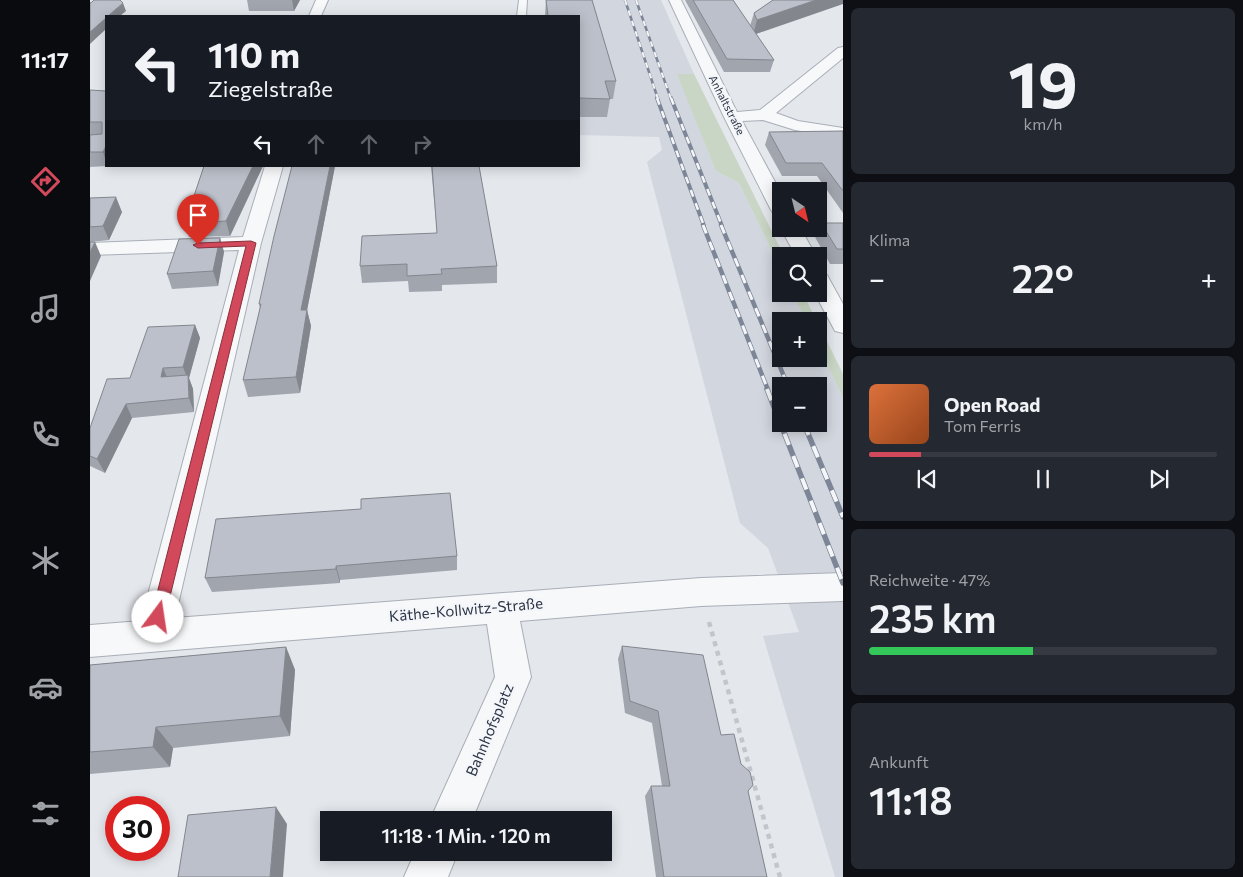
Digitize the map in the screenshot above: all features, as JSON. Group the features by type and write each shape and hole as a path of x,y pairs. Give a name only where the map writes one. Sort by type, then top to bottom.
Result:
{"street":[{"path":"315,15 322,0"},
{"name":"Anhaltstraße","path":"675,0 732,117 772,193"},
{"path":"764,115 843,51"},
{"path":"732,117 764,115 795,125 843,133"},
{"path":"154,636 251,243 274,167"},
{"path":"90,249 251,243"},
{"path":"827,295 843,326"},
{"name":"Käthe-Kollwitz-Straße","path":"90,642 701,592 843,587"},
{"name":"Bahnhofsplatz","path":"455,811 513,677 500,607"},
{"path":"426,877 433,861"}],"lane":[{"path":"522,15 523,0"}],"path":[{"path":"701,592 780,877"}],"shaded area":[{"path":"549,0 661,0 694,74 678,74 716,171 739,183 772,251 772,302 797,302 802,312 772,312 772,367 827,367 827,364 843,398 843,877 835,877 763,636 799,632 768,548 740,523 647,162 662,150 659,137 580,135 580,15"}],"green space":[{"path":"677,74 694,74 772,232 772,238 775,238 780,247 772,247 772,251 739,183 716,171"},
{"path":"797,302 807,302 812,312 802,312"},
{"path":"827,341 843,374 843,398 827,364"}],"building":[{"path":"94,0 120,0 123,3 109,15 105,15 105,19 90,32 90,3"},
{"path":"546,0 592,0 616,81 605,81 610,99 580,98 580,15 548,15"},
{"path":"693,0 733,0 774,60 727,59"},
{"path":"773,0 816,0 757,20 754,13"},
{"path":"90,90 105,91 105,148 103,152 90,152 90,135 102,134 102,122 90,122"},
{"path":"843,131 843,191 822,163 786,163 769,132"},
{"path":"204,167 253,167 226,221 185,223"},
{"path":"292,167 330,167 301,310 307,310 296,377 243,380 261,304 259,304"},
{"path":"432,167 479,167 497,266 441,269 442,274 407,276 407,264 360,266 362,236 437,233"},
{"path":"116,197 103,226 90,227 90,198"},
{"path":"828,223 843,223 843,249 837,249 828,234"},
{"path":"220,238 213,271 167,274 179,239"},
{"path":"90,242 95,242 90,252"},
{"path":"195,325 183,367 163,368 161,377 188,375 189,398 126,404 97,459 90,456 90,428 107,379 130,378 148,327"},
{"path":"450,493 457,556 336,566 336,569 205,578 216,519 361,509 361,499"},
{"path":"622,646 703,655 721,735 734,734 741,764 750,772 753,785 748,791 767,877 664,877 651,786 670,786 658,711 630,701"},
{"path":"286,647 280,716 156,727 153,747 90,752 90,665"},
{"path":"276,807 270,877 178,877 188,815"}],"railway":[{"path":"625,0 658,99"},
{"path":"636,0 671,99"},
{"path":"657,98 704,226"},
{"path":"671,98 722,226"},
{"path":"703,225 768,390"},
{"path":"721,225 784,377"},
{"path":"767,389 843,583"},
{"path":"807,432 843,517"}],"route":[{"path":"158,617 251,243 198,245"}]}
